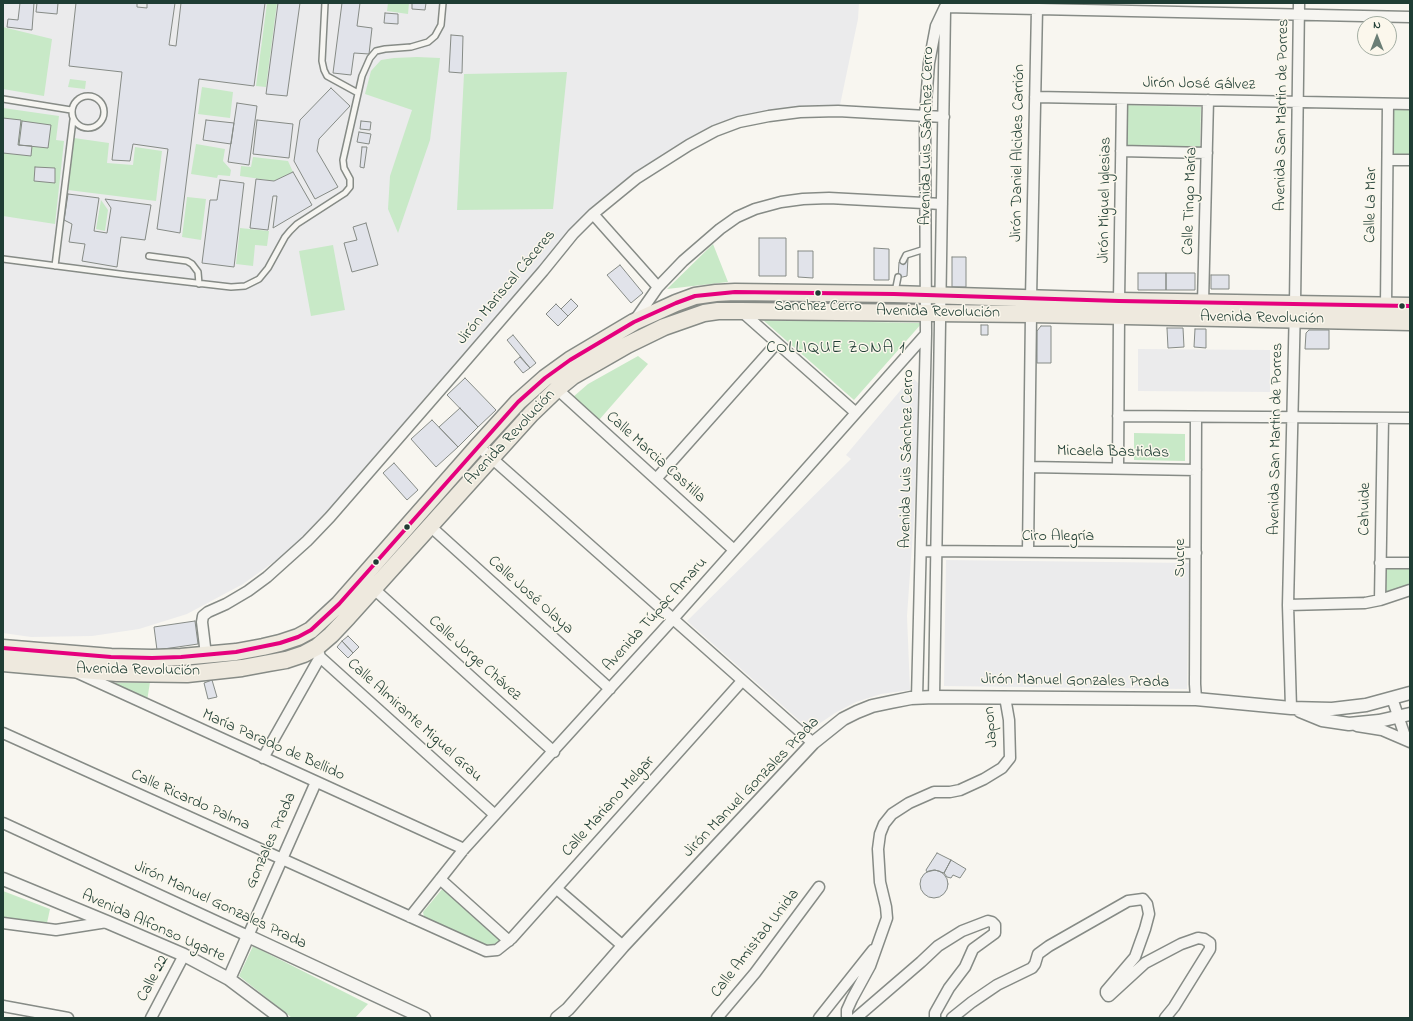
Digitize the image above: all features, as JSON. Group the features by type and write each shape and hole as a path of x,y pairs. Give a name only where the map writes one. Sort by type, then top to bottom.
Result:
{"main road":[{"name":"Avenida Revolución","path":"3,648 111,657 152,658 236,652 280,643 298,637 311,630 325,618 518,402 545,378 576,356 634,322 695,296 735,292 933,295 1031,298 1119,309 1295,312 1386,306 1410,306"},
{"name":"Avenida Revolución","path":"3,663 70,670 158,674 206,672 242,668 319,652 331,635 491,458 531,414 557,389 573,376 627,345 664,327 704,313 718,311 741,311 1031,314 1203,303 1410,322"}],"street":[{"name":"Avenida San Martin de Porres","path":"1291,708 1288,605 1295,312 1299,3"},
{"path":"946,5 1037,9 1410,17"},
{"name":"Avenida Luis Sánchez Cerro","path":"917,698 926,334 933,314 933,295 925,248 925,116 929,63 933,41 936,26 946,5"},
{"name":"Avenida Luis Sánchez Cerro","path":"934,697 937,551 933,295 942,204 946,5"},
{"name":"Jirón Daniel Alcides Carrión","path":"1031,298 1037,9"},
{"name":"Jirón José Gálvez","path":"1035,97 1410,104"},
{"name":"Jirón Miguel Iglesias","path":"1118,468 1122,99"},
{"name":"Calle Tingo María","path":"1203,303 1208,100"},
{"name":"Calle La Mar","path":"1386,306 1388,104"},
{"name":"Jirón Mariscal Cáceres","path":"206,655 202,622 203,616 248,591 287,560 330,517 543,271 573,234 593,214 637,178 689,145 715,131 739,122 769,116 807,112 851,112 944,116"},
{"path":"1121,151 1207,153"},
{"path":"1388,160 1410,160"},
{"path":"634,322 658,287 683,261 720,229 737,217 754,209 781,202 829,198 942,204"},
{"path":"593,214 658,287"},
{"path":"741,311 855,412"},
{"path":"1028,552 1031,314"},
{"name":"Avenida Túpac Amaru","path":"410,917 464,849 554,752 926,334"},
{"path":"656,479 777,343"},
{"name":"Calle Marcia Castilla","path":"557,389 734,550"},
{"path":"1118,416 1410,418"},
{"name":"Sucre","path":"1196,417 1196,699"},
{"name":"Cahuide","path":"1380,600 1383,418"},
{"path":"478,446 813,743"},
{"name":"Micaela Bastidas","path":"1029,467 1196,470"},
{"name":"Calle José Olaya","path":"430,526 610,689"},
{"name":"Ciro Alegría","path":"921,551 1196,553"},
{"path":"1380,563 1410,563"},
{"name":"Calle Jorge Chávez","path":"374,589 554,752"},
{"path":"1288,605 1365,603 1380,600 1410,590"},
{"path":"264,758 319,652"},
{"name":"Calle Almirante Miguel Grau","path":"319,652 495,815"},
{"name":"María Parado de Bellido","path":"70,670 464,849"},
{"name":"Calle Mariano Melgar","path":"497,950 509,941 557,889 742,681"},
{"path":"1291,708 1332,709 1366,705 1410,693"},
{"name":"Jirón Manuel Gonzales Prada","path":"557,1018 568,1009 623,946 813,743 843,719 857,712 878,705 917,698 934,697 1196,699 1291,708"},
{"name":"Japon","path":"848,1018 847,1010 870,966 887,918 880,882 878,849 880,834 884,824 892,814 909,803 934,792 950,792 960,790 1002,768 1010,758 1009,720 1005,697"},
{"path":"1392,698 1408,740"},
{"path":"1291,708 1322,720 1382,730 1408,740"},
{"path":"1349,724 1379,721 1410,714"},
{"name":"Calle Ricardo Palma","path":"3,733 486,951 497,950"},
{"name":"Gonzales Prada","path":"229,979 316,782"},
{"name":"Jirón Manuel Gonzales Prada","path":"3,823 424,1018"},
{"name":"Avenida Alfonso Ugarte","path":"3,879 184,955 229,979 281,1018"},
{"path":"440,879 509,941"},
{"name":"Calle Amistad Unida","path":"717,1018 754,973 819,887"},
{"path":"557,889 623,946"},
{"path":"952,1018 997,985 1032,968 1038,954 1049,946 1128,901 1143,899 1147,904 1149,914 1145,930 1135,957 1106,991 1108,996 1110,996 1145,963 1181,944 1198,938 1204,939 1210,943 1210,949 1174,1007 1165,1018"},
{"path":"856,1018 938,946 962,931 988,921 992,922 995,925 995,933 973,949 965,968 949,988 935,1013 935,1018"},
{"path":"3,923 56,930 107,922"},
{"path":"818,1018 878,943"},
{"name":"Calle 22","path":"151,1018 184,955"},
{"path":"3,1006 68,1018"}],"lane":[{"path":"325,3 322,62 324,70 327,76 358,93"},
{"path":"3,259 231,287 245,286 259,279 268,268 290,231 297,224 345,193 350,187 350,179 344,168 343,160 362,76 370,58 376,51 411,47 428,42 435,36 441,25 443,3"},
{"path":"55,266 73,120 71,110 73,105 80,98 90,96 100,101 104,111 101,121 93,127 82,127 73,120"},
{"path":"3,99 71,110"},
{"path":"903,261 906,255 925,248"},
{"path":"149,256 188,261 196,268 198,272 199,284"},
{"path":"894,294 898,277"}],"shaded area":[{"path":"5,3 859,3 858,19 840,105 776,109 737,117 709,128 671,149 633,176 571,231 330,509 289,551 243,584 187,614 139,629 92,636 31,637 3,633 3,7"},
{"path":"1138,349 1270,350 1270,392 1138,391"},
{"path":"910,379 914,379 919,384 914,517 907,616 910,690 881,694 856,702 835,713 810,730 687,621 851,459 846,455"},
{"path":"946,560 1189,563 1187,689 944,686"}],"green space":[{"path":"267,3 277,3 266,87 256,86"},
{"path":"388,3 409,3 408,14 387,11"},
{"path":"3,27 52,39 44,96 3,89"},
{"path":"417,57 440,58 430,140 398,233 388,209 390,176 412,110 365,94 371,71 381,60"},
{"path":"567,72 553,209 457,210 464,74"},
{"path":"70,79 86,81 85,89 68,87"},
{"path":"202,87 233,92 230,118 198,114"},
{"path":"1128,105 1201,107 1200,147 1127,145"},
{"path":"3,108 59,116 56,140 64,141 55,224 3,216"},
{"path":"1394,110 1410,110 1410,155 1393,155"},
{"path":"74,138 109,143 107,163 133,165 135,147 162,151 156,201 68,190"},
{"path":"196,144 225,149 223,161 231,170 230,176 218,175 217,178 191,174"},
{"path":"253,157 288,161 293,172 274,181 240,176 241,166 251,167"},
{"path":"187,197 206,199 201,240 182,237"},
{"path":"101,200 108,210 105,231 96,229"},
{"path":"240,228 269,231 267,246 255,245 253,266 236,264"},
{"path":"713,244 728,282 667,289"},
{"path":"333,245 345,310 311,316 299,251"},
{"path":"763,320 922,323 854,400"},
{"path":"638,356 648,364 599,420 573,397 588,384"},
{"path":"1134,433 1185,434 1185,461 1134,460"},
{"path":"1386,568 1410,569 1410,583 1386,595"},
{"path":"150,682 147,701 108,683"},
{"path":"443,888 504,940 498,946 484,946 424,917 423,912"},
{"path":"3,891 50,909 47,923 3,917"},
{"path":"253,946 368,1004 355,1018 292,1018 239,976"}],"building":[{"path":"20,3 34,3 32,30 7,27 8,19 18,20"},
{"path":"37,3 58,3 57,14 36,12"},
{"path":"76,3 137,3 137,7 147,8 147,3 175,3 169,45 176,46 181,3 265,3 254,86 199,79 180,233 157,229 168,149 133,144 130,161 112,160 122,72 69,66"},
{"path":"278,3 300,3 287,96 266,94"},
{"path":"342,3 360,3 357,26 372,28 369,54 354,53 351,75 333,73"},
{"path":"412,3 426,3 425,10 412,9"},
{"path":"385,13 398,14 398,24 384,23"},
{"path":"451,35 463,36 462,73 449,72"},
{"path":"331,88 350,106 319,139 317,151 338,187 315,199 294,161 300,120"},
{"path":"237,103 257,106 249,165 228,162"},
{"path":"3,118 21,120 18,145 32,146 31,156 3,153"},
{"path":"206,120 234,123 231,144 203,140"},
{"path":"257,120 293,124 289,158 253,154"},
{"path":"22,121 51,125 48,148 19,145"},
{"path":"361,121 371,122 370,130 360,129"},
{"path":"359,132 371,134 369,144 357,142"},
{"path":"362,147 367,147 364,168 360,167"},
{"path":"35,167 55,168 55,183 34,181"},
{"path":"293,172 312,205 273,228 277,196 273,196 268,230 250,228 256,179 274,181"},
{"path":"220,180 244,183 234,267 202,263 210,200 217,200"},
{"path":"68,194 99,198 94,231 107,233 111,208 105,199 151,205 145,240 121,237 117,267 82,261 85,244 69,242 72,224 64,220"},
{"path":"366,223 378,265 352,272 344,243 357,240 353,227"},
{"path":"759,238 786,238 786,276 759,276"},
{"path":"874,248 889,249 889,280 874,280"},
{"path":"798,251 813,251 813,278 798,277"},
{"path":"952,257 966,257 966,287 952,287"},
{"path":"908,258 907,276 898,278 899,262"},
{"path":"620,265 643,293 631,303 607,275"},
{"path":"1138,273 1166,273 1166,290 1138,290"},
{"path":"1166,273 1195,273 1195,290 1166,290"},
{"path":"1211,275 1229,275 1229,289 1211,289"},
{"path":"571,299 578,306 568,316 561,309"},
{"path":"556,304 568,316 558,326 546,314"},
{"path":"981,325 988,325 988,335 981,335"},
{"path":"1041,326 1051,326 1051,363 1037,363 1037,331"},
{"path":"1167,328 1183,328 1184,347 1168,348"},
{"path":"1195,329 1206,329 1206,348 1194,347"},
{"path":"1309,330 1329,330 1329,349 1305,349 1306,333"},
{"path":"513,335 536,363 530,368 507,340"},
{"path":"520,357 530,368 523,373 514,362"},
{"path":"465,378 496,410 478,427 447,395"},
{"path":"460,408 478,427 458,447 439,427"},
{"path":"432,420 458,447 436,467 411,439"},
{"path":"394,463 418,490 407,500 383,473"},
{"path":"195,621 198,644 157,650 154,627"},
{"path":"348,636 359,647 353,653 342,641"},
{"path":"342,641 353,653 348,658 337,647"},
{"path":"212,680 217,697 208,699 204,683"},
{"path":"937,853 951,860 944,873 935,870 927,872 926,870"},
{"path":"951,860 966,869 960,878 953,875 951,878 947,877 944,873"},
{"path":"934,870 940,871 944,874 947,878 947,890 944,894 940,897 934,898 928,897 924,894 921,890 920,884 921,878 924,874 928,871"}],"transit line":[{"path":"3,648 111,657 181,657 236,652 280,643 298,637 311,630 339,604 518,402 545,378 570,360 634,322 695,296 735,292 894,294 1119,301 1410,306"}],"place":[{"name":"Sanchez Cerro","path":"818,293"}],"district":[{"name":"COLLIQUE ZONA 1","path":"836,349"}]}
